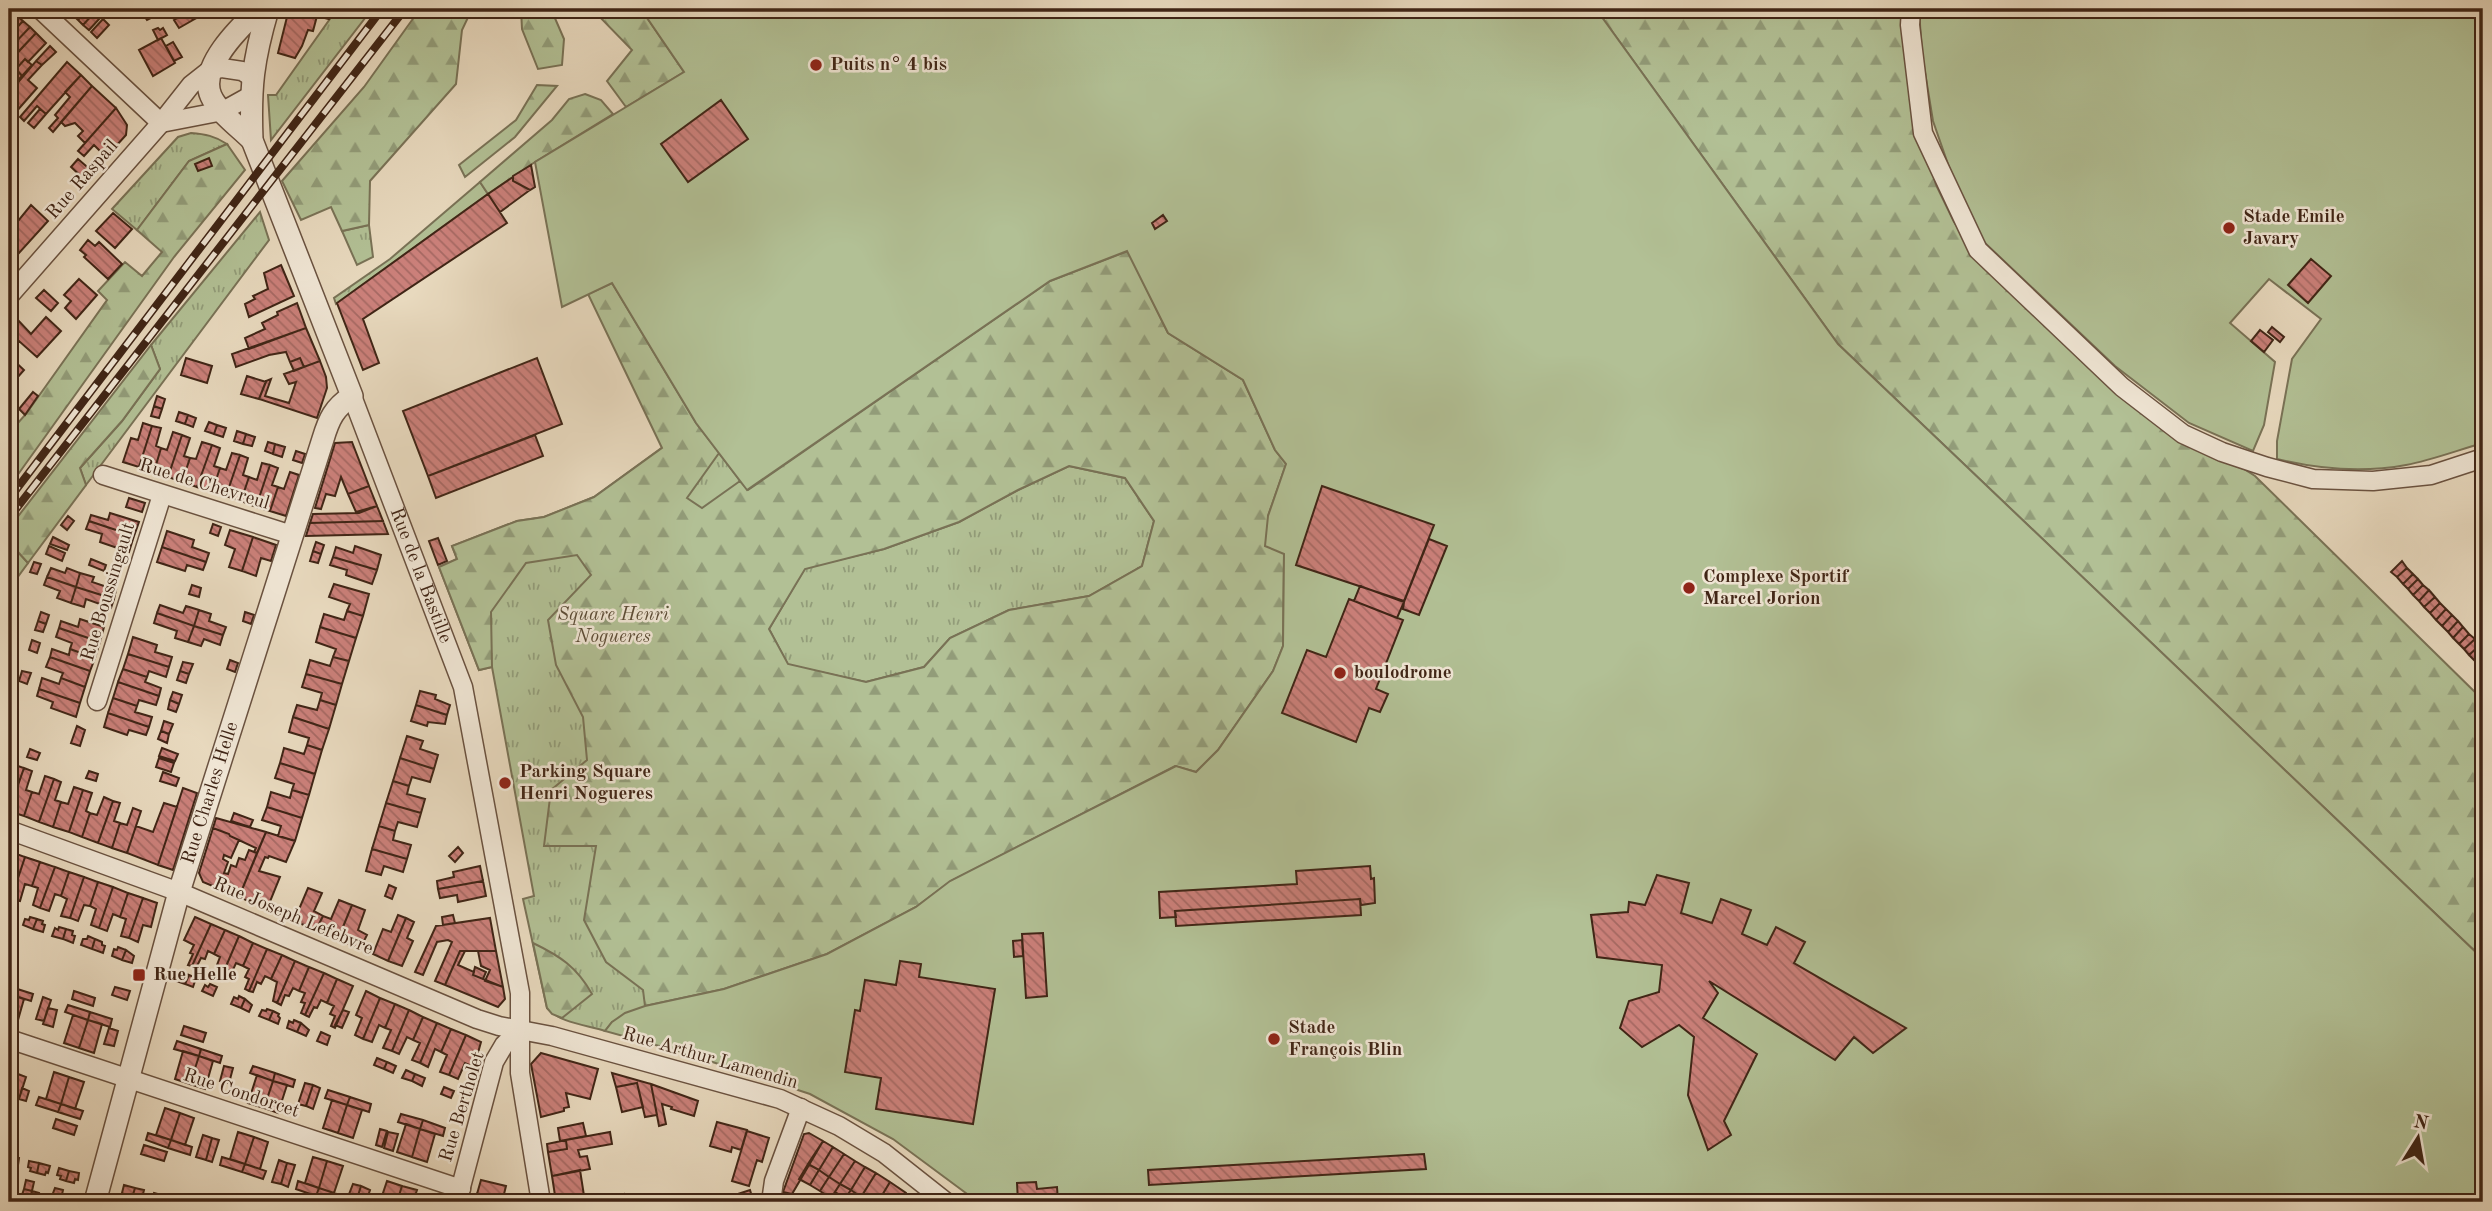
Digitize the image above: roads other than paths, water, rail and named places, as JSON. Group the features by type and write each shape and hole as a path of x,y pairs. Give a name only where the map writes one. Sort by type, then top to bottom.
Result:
{"street":[{"path":"40,9 161,123 223,111 251,87 242,71 210,70"},
{"name":"Rue de la Bastille","path":"268,9 259,40 251,87 252,140 463,687 520,993 520,1073 541,1202"},
{"path":"1911,9 1910,24 1923,132 1978,250 2122,387 2183,434 2222,452 2313,479 2372,481 2431,475 2483,458"},
{"path":"246,13 259,40"},
{"path":"210,70 246,13"},
{"name":"Rue Raspail","path":"9,296 161,123 191,85 210,70"},
{"name":"Rue de la Bastille","path":"210,70 211,96 252,140"},
{"name":"Rue Charles Helle","path":"95,1202 179,891 292,534 330,415 338,405 352,396"},
{"name":"Rue de Chevreul","path":"103,475 292,534"},
{"name":"Rue Boussingault","path":"97,701 162,495"},
{"name":"Rue Joseph Lefebvre","path":"9,830 179,891 477,1019 520,1029"},
{"name":"Rue Arthur Lamendin","path":"520,1029 780,1099 839,1126 884,1153 946,1202"},
{"name":"Rue Bertholet","path":"459,1196 495,1062 505,1045 520,1029"},
{"name":"Rue Condorcet","path":"9,1040 128,1078 459,1196"},
{"path":"771,1202 774,1181 800,1108"}],"railway":[{"path":"9,499 382,9"},
{"path":"9,518 405,9"}],"place":[{"name":"Puits n° 4 bis","path":"816,65"},
{"name":"Stade Emile Javary","path":"2229,228"},
{"name":"Complexe Sportif Marcel Jorion","path":"1689,588"},
{"name":"boulodrome","path":"1340,673"},
{"name":"Parking Square Henri Nogueres","path":"505,783"},
{"name":"Rue Helle","path":"139,975"},
{"name":"Stade François Blin","path":"1274,1039"}],"park label":[{"name":"Square Henri Nogueres","path":"613,626"}]}
